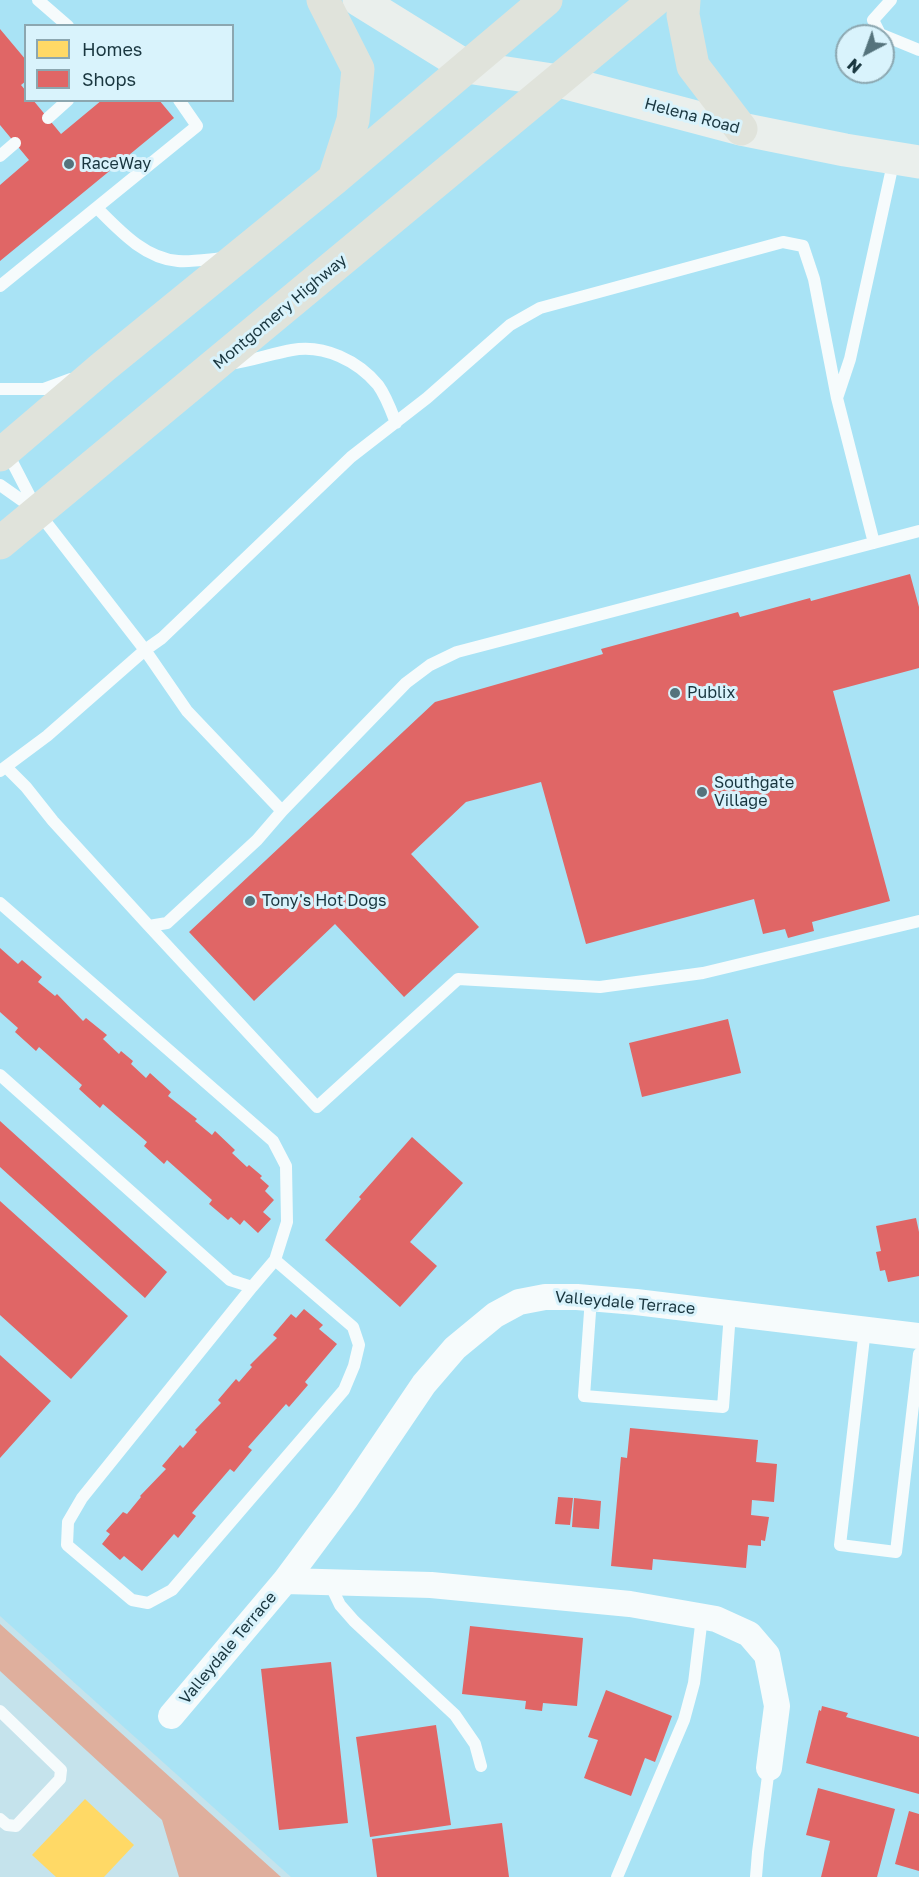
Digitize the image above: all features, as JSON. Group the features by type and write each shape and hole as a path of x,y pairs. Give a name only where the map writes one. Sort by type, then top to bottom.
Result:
{"main road":[{"path":"323,0 358,69 353,120 334,179"},
{"path":"358,0 467,68"},
{"path":"2,449 241,257 546,0"},
{"name":"Montgomery Highway","path":"0,543 655,0"},
{"path":"684,0 683,15 693,66 741,129"},
{"name":"Helena Road","path":"467,68 559,81 741,129 907,160"}],"street":[{"name":"Valleydale Terrace","path":"171,1716 285,1581 346,1499 424,1383 454,1348 495,1315 519,1302 544,1297 591,1298 919,1336"},
{"name":"Valleydale Terrace","path":"285,1581 442,1587 630,1604 716,1619 749,1634 767,1654 777,1706 769,1768"}],"lane":[{"path":"38,0 66,24"},
{"path":"891,0 873,20 880,34 919,50"},
{"path":"48,118 66,102"},
{"path":"0,286 197,126 180,102"},
{"path":"0,156 15,143"},
{"path":"837,398 907,160"},
{"path":"97,208 128,240 154,254 177,261 241,257"},
{"path":"874,543 837,398 814,279 803,246 783,242 540,308 510,325 427,398 351,457 162,638 145,650 47,736 3,769 26,787 53,821 317,1107 458,979 600,987 703,973 919,921"},
{"path":"216,365 250,361 293,349 335,353 365,373 378,386 390,405 396,423"},
{"path":"0,389 44,389 103,367"},
{"path":"2,449 38,512 145,650 187,711 282,811"},
{"path":"0,485 38,512"},
{"path":"149,926 168,923 257,840 282,811 406,683 430,665 457,652 919,531"},
{"path":"0,903 273,1141 286,1166 286,1222 275,1260 82,1498 68,1522 67,1545 132,1600 148,1603 172,1590 344,1390 354,1366 359,1345 353,1327 275,1260"},
{"path":"0,1075 230,1280 252,1287"},
{"path":"591,1298 584,1396 723,1407 730,1313"},
{"path":"865,1329 840,1545 896,1552 919,1354"},
{"path":"329,1582 340,1605 354,1621 455,1715 475,1744 481,1767"},
{"path":"617,1877 684,1720 694,1683 702,1617"},
{"path":"0,1711 62,1770 60,1779 16,1826 8,1825 0,1819"},
{"path":"756,1877 769,1768"}],"shaded area":[{"path":"0,0 919,0 919,1877 291,1877 0,1616"},
{"path":"0,1624 281,1877 179,1877 162,1820 0,1671"}],"building: Homes":[{"path":"85,1799 134,1845 104,1877 56,1877 32,1855"}],"building: Shops":[{"path":"0,29 24,58 24,83 21,85 24,89 24,102 35,102 61,134 100,102 161,102 174,118 0,261 0,185 29,160 0,125"},
{"name":"Southgate Village","path":"910,574 919,607 919,668 833,691 890,901 812,922 814,931 788,938 785,929 763,934 754,899 586,944 541,782 466,802 411,854 479,927 404,997 335,924 254,1001 189,932 435,702 603,654 601,649 738,612 740,617 810,598 811,601"},
{"path":"0,948 18,964 22,960 42,977 38,982 55,996 57,994 83,1021 86,1018 107,1035 103,1039 119,1054 121,1051 133,1061 131,1064 146,1078 150,1073 171,1092 168,1096 197,1119 195,1121 212,1135 215,1131 235,1150 232,1153 247,1167 249,1165 262,1176 260,1178 269,1186 265,1191 274,1200 263,1212 271,1219 258,1233 244,1220 240,1225 231,1217 228,1220 209,1204 212,1200 167,1160 164,1164 144,1146 147,1142 103,1104 100,1108 79,1089 82,1085 39,1047 36,1051 15,1032 18,1028 0,1012"},
{"path":"728,1019 741,1073 642,1097 629,1043"},
{"path":"0,1121 167,1272 145,1298 0,1167"},
{"path":"412,1137 463,1183 410,1242 437,1266 400,1307 325,1240"},
{"path":"0,1201 128,1316 71,1379 0,1315"},
{"path":"916,1218 919,1232 919,1276 888,1282 885,1270 880,1271 876,1252 881,1251 876,1226"},
{"path":"304,1309 323,1325 319,1329 337,1344 305,1382 308,1385 289,1407 286,1404 248,1447 252,1450 234,1472 230,1469 192,1513 196,1516 178,1538 174,1534 142,1571 124,1556 120,1560 102,1544 110,1534 106,1531 123,1512 127,1514 140,1496 166,1469 162,1466 180,1445 183,1448 197,1432 195,1430 221,1403 218,1400 236,1379 239,1382 252,1367 250,1365 277,1338 273,1335 291,1314 296,1318"},
{"path":"0,1355 51,1401 0,1458"},
{"path":"630,1428 758,1440 756,1462 777,1464 774,1502 752,1500 751,1515 769,1517 765,1541 761,1540 761,1546 748,1545 746,1568 653,1559 652,1570 611,1566 621,1457 627,1458"},
{"path":"558,1497 573,1498 570,1525 555,1524"},
{"path":"574,1498 601,1501 599,1529 572,1527"},
{"path":"470,1626 583,1638 577,1706 543,1703 542,1711 525,1709 526,1701 462,1694"},
{"path":"331,1662 348,1823 279,1830 261,1669"},
{"path":"606,1690 672,1716 655,1762 645,1758 631,1796 584,1778 598,1740 588,1737"},
{"path":"822,1706 848,1713 846,1717 919,1737 919,1794 806,1763 819,1710 821,1711"},
{"path":"436,1725 451,1825 370,1837 356,1737"},
{"path":"818,1788 895,1809 877,1877 821,1877 830,1841 806,1835"},
{"path":"909,1811 919,1814 919,1871 895,1864"},
{"path":"502,1823 509,1877 377,1877 372,1839"}],"place":[{"name":"RaceWay","path":"69,164"},
{"name":"Publix","path":"675,693"},
{"name":"Southgate Village","path":"702,792"},
{"name":"Tony's Hot Dogs","path":"250,901"}]}
